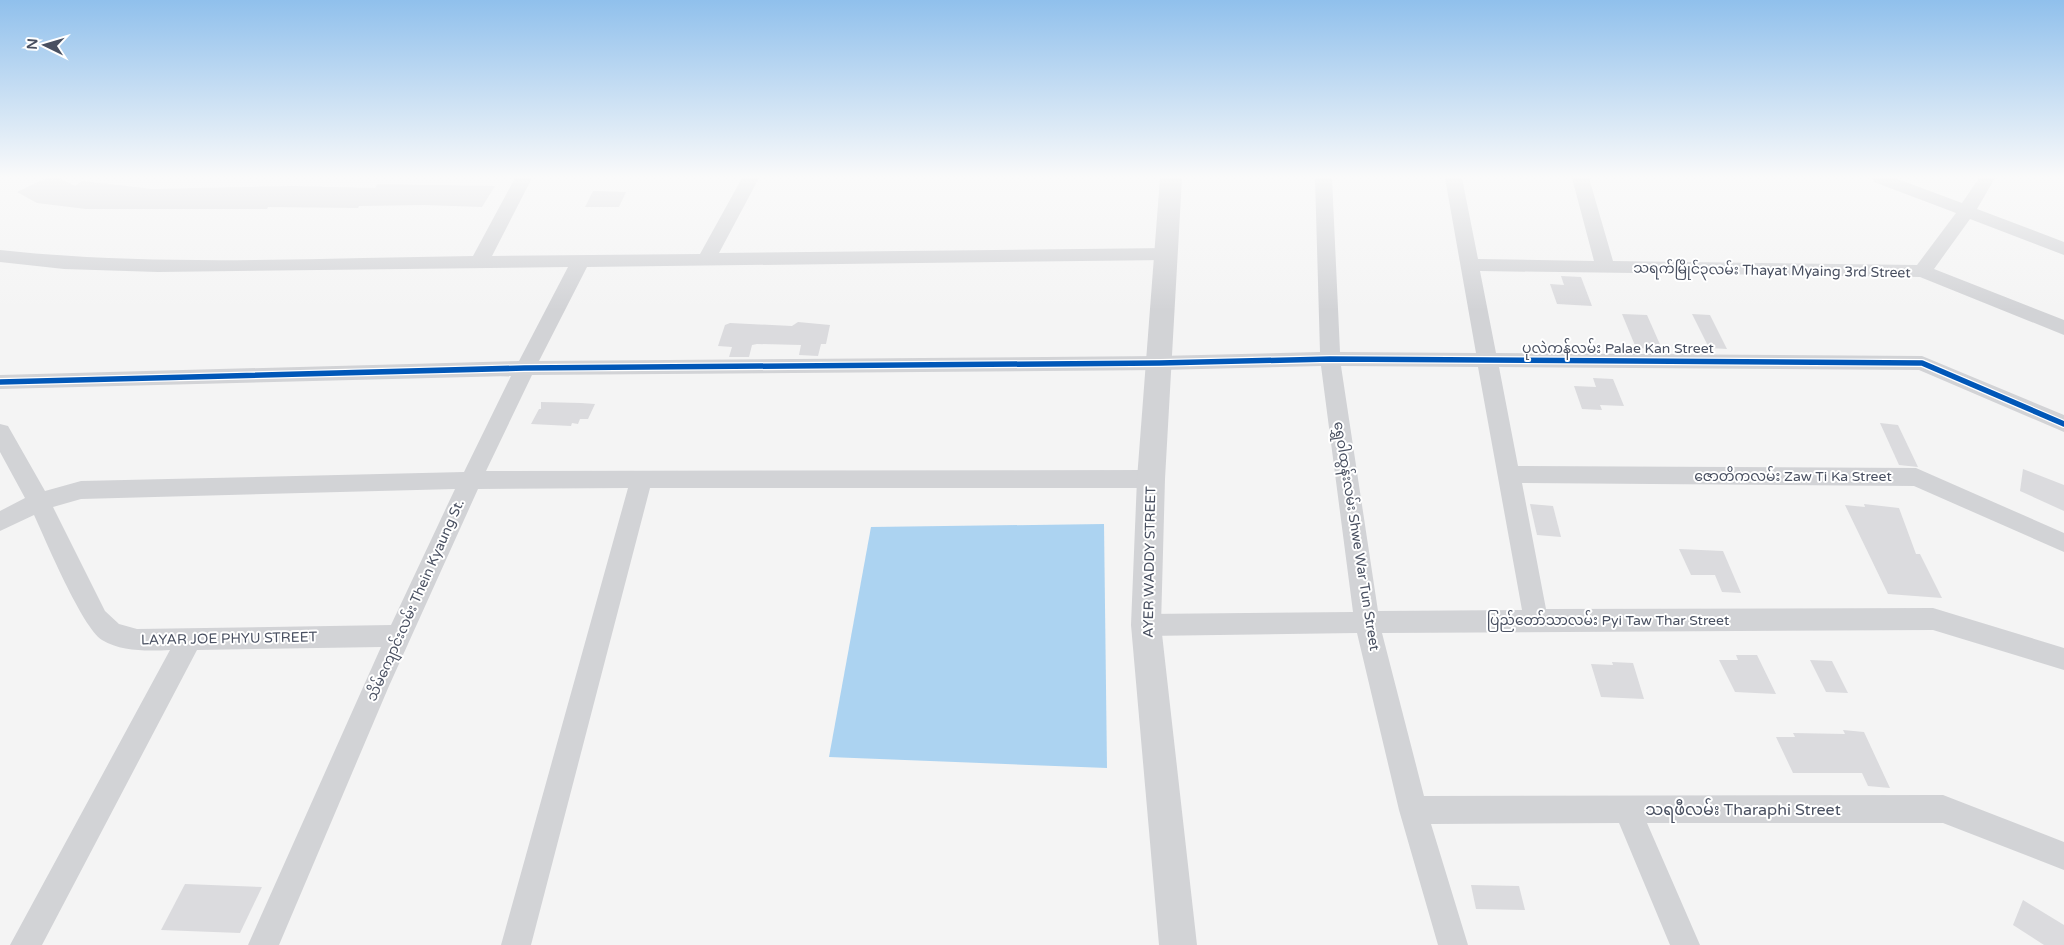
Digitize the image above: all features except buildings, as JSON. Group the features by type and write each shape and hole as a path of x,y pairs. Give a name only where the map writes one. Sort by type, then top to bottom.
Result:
{"street":[{"path":"479,263 500,222"},
{"path":"706,260 726,222"},
{"name":"AYER WADDY STREET","path":"1169,222 1150,479 1146,625 1178,945"},
{"name":"ရွှေဝါထွန်းလမ်း Shwe War Tun Street","path":"1324,222 1330,359 1367,622 1413,810 1453,945"},
{"path":"1462,222 1536,620"},
{"path":"1593,222 1605,268"},
{"path":"1922,271 1958,222"},
{"path":"1993,222 2064,249"},
{"path":"0,256 64,263 158,266 1168,254"},
{"name":"သိမ်ကျောင်းလမ်း Thein Kyaung St.","path":"263,945 398,636 469,480 524,368 580,262"},
{"name":"သရက်မြိုင်၃လမ်း Thayat Myaing 3rd Street","path":"1470,265 1922,271 2064,328"},
{"name":"ပုလဲကန်လမ်း Palae Kan Street","path":"0,382 524,368 1160,363 1330,359 1922,363 2064,424"},
{"name":"LAYAR JOE PHYU STREET","path":"0,432 39,502 96,618 111,632 137,640 398,636"},
{"name":"ဇောတိကလမ်း Zaw Ti Ka Street","path":"1508,474 1916,477 2064,544"},
{"path":"0,522 39,502 81,490 469,480 1150,479"},
{"path":"516,945 641,481"},
{"name":"ပြည်တော်သာလမ်း Pyi Taw Thar Street","path":"1146,625 1536,620 1934,619 2064,659"},
{"path":"25,945 189,640"},
{"path":"1627,809 1684,945"},
{"name":"သရဖီလမ်း Tharaphi Street","path":"1413,810 1942,809 2064,856"}],"water":[{"path":"1104,524 1107,768 829,757 871,527"}],"cycle path":[{"path":"0,382 524,368 1160,363 1330,359 1922,363 2064,424"}]}
